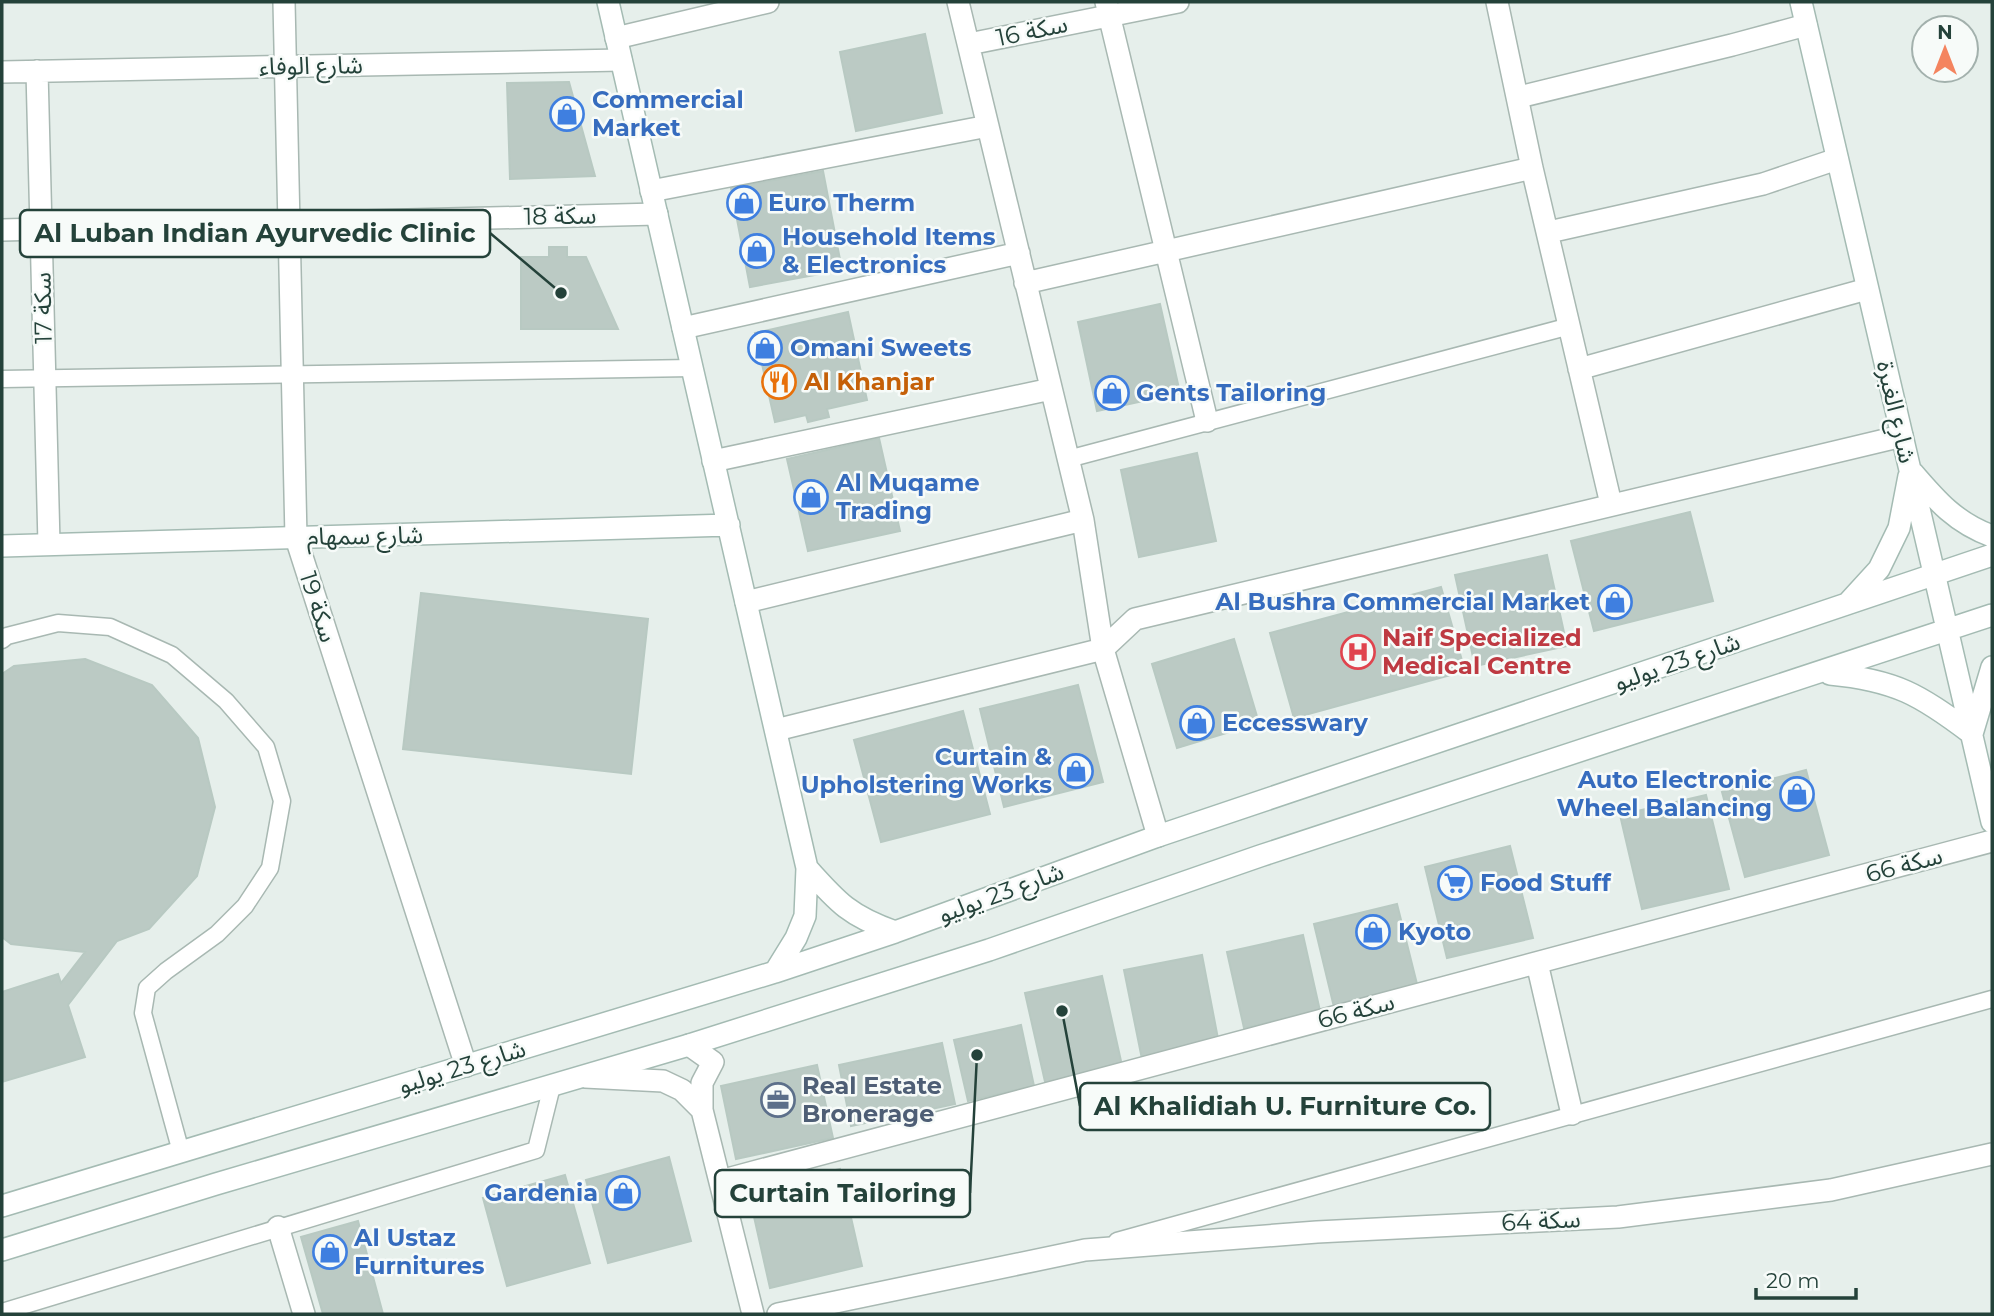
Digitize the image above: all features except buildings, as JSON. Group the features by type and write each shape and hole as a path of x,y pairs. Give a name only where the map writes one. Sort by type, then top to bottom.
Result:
{"street":[{"name":"سكة 19","path":"284,2 296,538 466,1066"},
{"path":"608,2 807,868 805,916 796,938 775,972"},
{"path":"616,38 768,2"},
{"path":"958,2 1083,520 1103,649 1158,836"},
{"name":"سكة 16","path":"969,44 1107,9 1178,2"},
{"path":"1497,2 1532,168 1611,504"},
{"name":"شارع الغبرة","path":"1801,2 1992,822"},
{"path":"1107,9 1208,421"},
{"path":"1519,97 1732,46 1806,24"},
{"name":"شارع الوفاء","path":"2,72 621,60"},
{"name":"سكة 17","path":"37,71 49,544"},
{"path":"651,191 988,126"},
{"path":"1549,232 1763,184 1837,159"},
{"path":"1025,282 1532,168"},
{"name":"سكة 18","path":"2,230 657,214"},
{"path":"683,328 1019,253"},
{"path":"1579,369 1867,289"},
{"path":"713,461 1051,389"},
{"path":"776,730 1103,649 1135,619 1902,436"},
{"path":"1910,470 1944,509 1975,530 1992,536"},
{"path":"1846,605 1880,569 1899,528 1910,470"},
{"path":"746,602 1083,520"},
{"name":"شارع سمهام","path":"2,545 729,525"},
{"name":"شارع 23 يوليو","path":"2,1206 775,972 895,932 1158,836 1992,555"},
{"name":"شارع 23 يوليو","path":"2,1250 229,1180 689,1045 989,950 1260,856 1992,615"},
{"path":"1821,673 1865,677 1904,688 1941,710 1972,734 1992,667"},
{"name":"سكة 66","path":"720,1181 1992,841"},
{"path":"807,868 842,906 869,923 895,932"},
{"path":"1536,963 1572,1114"},
{"path":"689,1045 713,1062 702,1083 702,1110 753,1314"},
{"path":"582,1077 663,1081 682,1090 702,1110"},
{"name":"سكة 64","path":"778,1314 1085,1250 1317,1232 1618,1217 1831,1190 1992,1154"},
{"path":"278,1227 304,1314"}],"lane":[{"path":"1068,458 1570,326"},
{"path":"2,379 692,368"},
{"path":"2,640 7,636 58,623 110,627 172,655 226,701 266,747 282,801 270,868 245,906 217,934 147,988 143,1013 181,1152"},
{"path":"1085,1250 1992,999"},
{"path":"2,1312 536,1150 552,1086"}],"place":[{"name":"Commercial Market","path":"567,114"},
{"name":"Euro Therm","path":"744,203"},
{"name":"Household Items & Electronics","path":"757,251"},
{"name":"Al Luban Indian Ayurvedic Clinic","path":"561,293"},
{"name":"Omani Sweets","path":"765,348"},
{"name":"Al Khanjar","path":"779,382"},
{"name":"Gents Tailoring","path":"1112,393"},
{"name":"Al Muqame Trading","path":"811,497"},
{"name":"Al Bushra Commercial Market","path":"1615,602"},
{"name":"Naif Specialized Medical Centre","path":"1358,652"},
{"name":"Eccesswary","path":"1197,723"},
{"name":"Curtain & Upholstering Works","path":"1076,771"},
{"name":"Auto Electronic Wheel Balancing","path":"1797,794"},
{"name":"Food Stuff","path":"1455,883"},
{"name":"Kyoto","path":"1373,932"},
{"name":"Al Khalidiah U. Furniture Co.","path":"1062,1011"},
{"name":"Curtain Tailoring","path":"977,1055"},
{"name":"Real Estate Bronerage","path":"778,1100"},
{"name":"Gardenia","path":"623,1193"},
{"name":"Al Ustaz Furnitures","path":"330,1252"}]}
